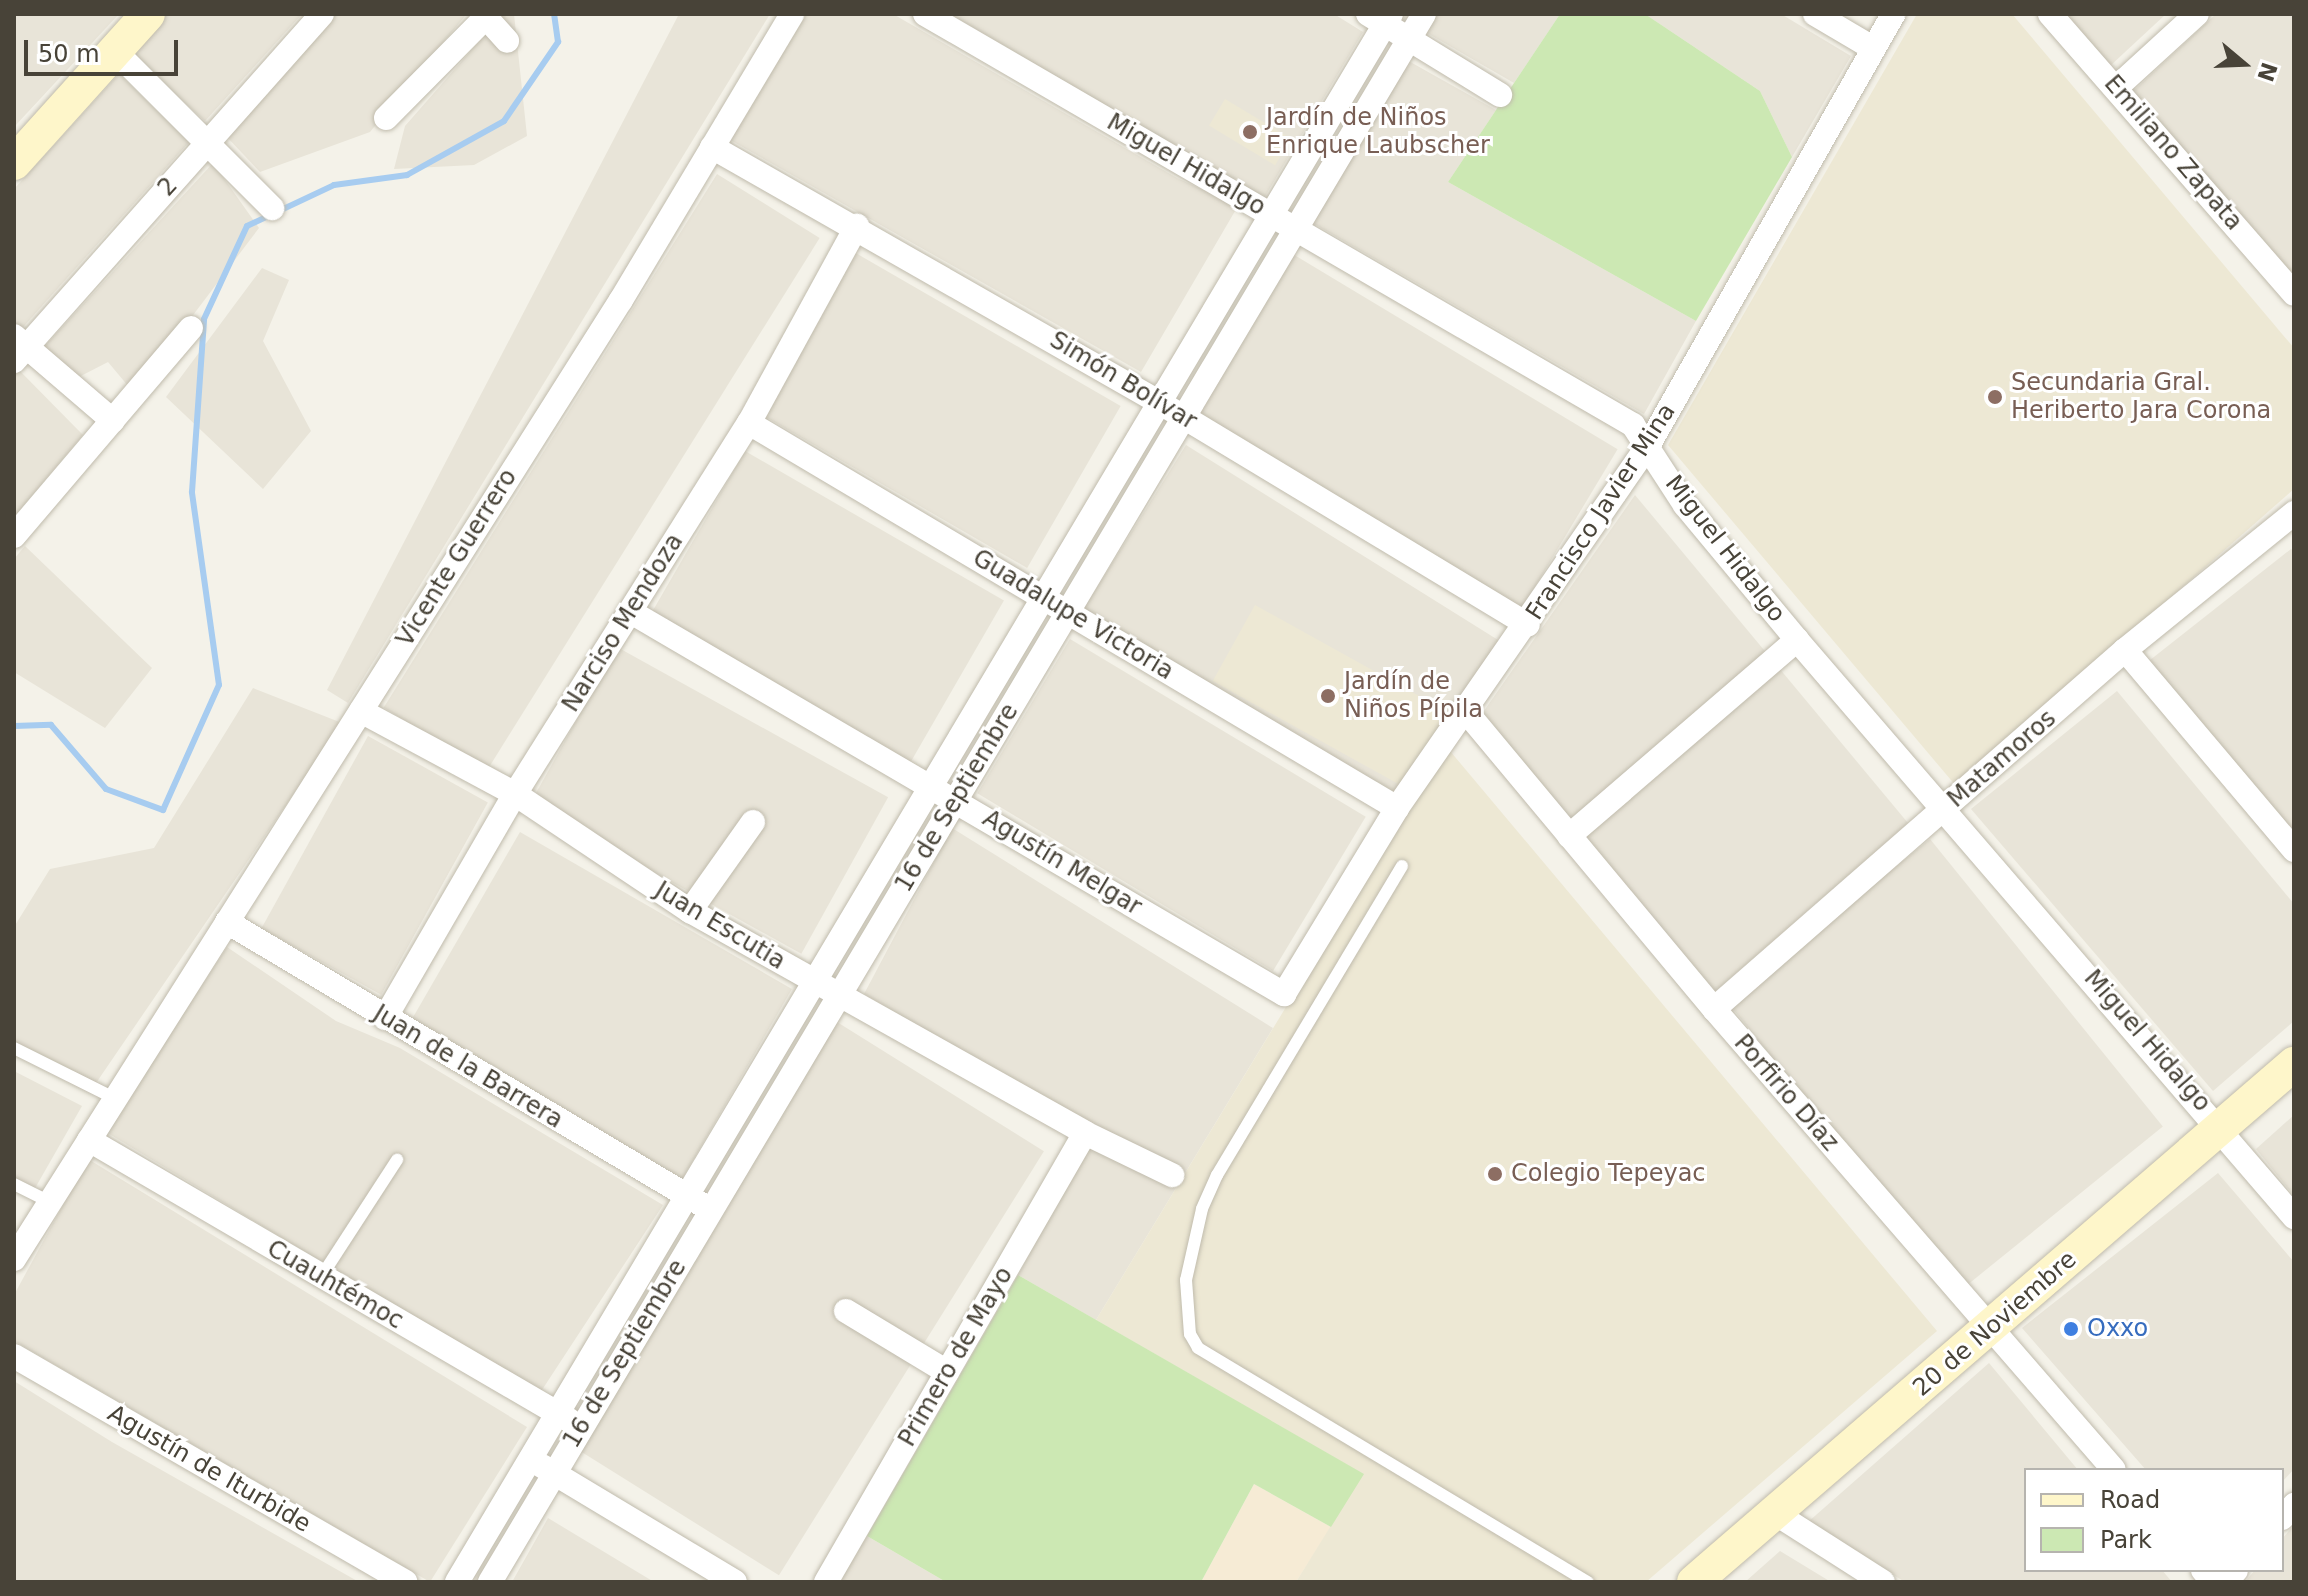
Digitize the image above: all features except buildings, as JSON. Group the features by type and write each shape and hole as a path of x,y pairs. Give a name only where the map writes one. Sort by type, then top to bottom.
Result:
{"main road":[{"path":"14,163 148,14"},
{"name":"20 de Noviembre","path":"1694,1582 1990,1330 2294,1064"}],"street":[{"name":"2","path":"18,348 322,14"},
{"name":"Vicente Guerrero","path":"14,1259 361,711 792,14"},
{"name":"Miguel Hidalgo","path":"925,14 1633,425 1685,505 1797,640 2221,1126 2294,1217"},
{"name":"16 de Septiembre","path":"490,1582 838,994 1070,613 1293,227 1424,14"},
{"path":"1815,14 1871,47"},
{"name":"Francisco Javier Mina","path":"1284,994 1397,808 1464,709 1528,625 1648,446 1871,47 1893,14"},
{"name":"Emiliano Zapata","path":"2050,14 2117,87 2294,294"},
{"path":"2117,87 2197,14"},
{"path":"386,118 484,16 507,41"},
{"path":"1381,17 1409,39 1500,95"},
{"name":"16 de Septiembre","path":"457,1582 930,785 1045,598 1381,17"},
{"path":"116,52 272,208"},
{"name":"Simón Bolívar","path":"712,147 857,226 1157,401 1528,625"},
{"name":"Narciso Mendoza","path":"385,1018 515,794 749,423 857,226"},
{"path":"14,536 191,328"},
{"path":"18,348 113,421"},
{"name":"Guadalupe Victoria","path":"749,423 1397,808"},
{"name":"Matamoros","path":"1714,1009 2125,650 2294,513"},
{"name":"Agustín Melgar","path":"631,612 1284,994"},
{"path":"1569,836 1797,640"},
{"path":"2125,650 2294,850"},
{"name":"Porfirio Díaz","path":"1464,709 1714,1009 2112,1468"},
{"name":"Juan Escutia","path":"361,711 515,794 690,911 1085,1133 1172,1175"},
{"path":"690,911 753,822"},
{"name":"Juan de la Barrera","path":"227,922 711,1209"},
{"name":"Primero de Mayo","path":"826,1582 1085,1133"},
{"name":"Cuauhtémoc","path":"89,1140 582,1427"},
{"path":"846,1311 947,1372"},
{"name":"Agustín de Iturbide","path":"14,1356 405,1582"},
{"path":"530,1459 735,1582"},
{"path":"1775,1513 1883,1582"}],"lane":[{"path":"1402,866 1217,1175 1202,1209 1186,1280 1190,1334 1198,1348 1588,1582"},
{"path":"14,1048 116,1099"},
{"path":"321,1277 397,1160"},
{"path":"14,1184 50,1202"}],"shaded area":[{"path":"14,14 119,14 14,127"},
{"path":"165,14 302,14 205,121 128,52"},
{"path":"335,14 465,16 370,132 260,172 224,134"},
{"path":"483,14 514,14 527,136 474,165 394,169 405,126 483,37"},
{"path":"679,14 770,14 348,703 327,690"},
{"path":"797,14 893,14 1177,178 1238,206 1141,372 725,137"},
{"path":"950,14 1334,14 1363,32 1264,198"},
{"path":"1432,14 1560,14 1514,83 1422,30"},
{"path":"1645,14 1781,14 1851,56 1792,157 1760,91"},
{"name":"Secundaria Gral. Heriberto Jara Corona","path":"1917,14 2012,14 2294,348 2294,489 1956,786 1668,445"},
{"path":"2065,14 2166,14 2110,66"},
{"path":"2216,14 2294,14 2294,281 2128,96"},
{"path":"1405,59 1496,110 1448,182 1696,321 1644,414 1311,222"},
{"path":"119,74 189,142 16,335 14,189"},
{"name":"Jardín de Niños Enrique Laubscher","path":"1225,99 1291,139 1275,165 1209,126"},
{"path":"213,163 259,228 134,393 108,362 75,379 42,349"},
{"path":"717,174 820,238 486,772 384,707"},
{"path":"847,248 1121,406 1027,568 754,410"},
{"path":"1291,253 1618,449 1522,608 1196,412"},
{"path":"262,268 289,280 263,341 311,431 263,489 166,397"},
{"path":"17,368 83,435 14,517 14,372"},
{"path":"1186,445 1505,644 1402,810 1083,610"},
{"path":"745,451 1004,600 910,763 651,614"},
{"path":"1635,495 1908,823 1712,994 1479,718"},
{"path":"25,546 152,668 105,728 14,672 14,559"},
{"path":"2291,549 2294,552 2294,844 2145,664"},
{"name":"Jardín de Niños Pípila","path":"1255,605 1447,711 1404,787 1213,681"},
{"path":"1070,639 1366,817 1273,971 977,793"},
{"path":"617,647 888,797 801,954 530,804"},
{"path":"253,688 342,723 94,1086 14,1048 14,927 50,869 154,848"},
{"path":"2117,691 2294,904 2294,1021 2213,1091 1971,809"},
{"path":"368,736 488,802 381,995 261,928"},
{"name":"Colegio Tepeyac","path":"1445,745 1937,1331 1646,1582 1296,1582 1363,1474 1096,1320"},
{"path":"952,828 1273,1028 1096,1320 1018,1275 1097,1131 864,994"},
{"path":"520,832 792,989 682,1179 411,1022"},
{"path":"1930,839 2163,1127 1961,1290 1728,1003"},
{"path":"227,947 336,1021 400,1048 663,1205 540,1393 106,1132"},
{"path":"837,1022 1044,1151 779,1575 572,1446"},
{"path":"14,1071 82,1106 34,1190 14,1179"},
{"path":"2294,1115 2294,1196 2256,1149"},
{"path":"88,1159 527,1427 430,1582 14,1341 14,1295"},
{"path":"2218,1173 2294,1262 2294,1469 2284,1480 2284,1468 2144,1468 2022,1328"},
{"path":"1989,1363 2076,1468 2024,1468 2024,1572 2164,1572 2172,1582 1905,1582 1808,1522"},
{"path":"14,1381 112,1442 359,1582 14,1582"},
{"path":"1254,1484 1331,1527 1296,1582 1201,1582"},
{"path":"548,1518 654,1582 512,1582"},
{"path":"2294,1525 2294,1582 2245,1582 2253,1572 2284,1572 2284,1537"},
{"path":"867,1536 946,1582 840,1582"},
{"path":"1780,1551 1831,1582 1745,1582"}],"green space":[{"path":"1560,14 1645,14 1760,91 1792,157 1696,321 1448,182"},
{"path":"1018,1275 1364,1474 1331,1527 1254,1484 1201,1582 946,1582 867,1536"}],"waterway":[{"path":"14,726 51,725 106,789 163,810 219,685 192,492 204,319 247,226 334,185 407,175 504,121 558,42 554,14"}],"place":[{"name":"Jardín de Niños Enrique Laubscher","path":"1250,132"},
{"name":"Secundaria Gral. Heriberto Jara Corona","path":"1995,397"},
{"name":"Jardín de Niños Pípila","path":"1328,696"},
{"name":"Colegio Tepeyac","path":"1495,1174"},
{"name":"Oxxo","path":"2071,1329"}]}
